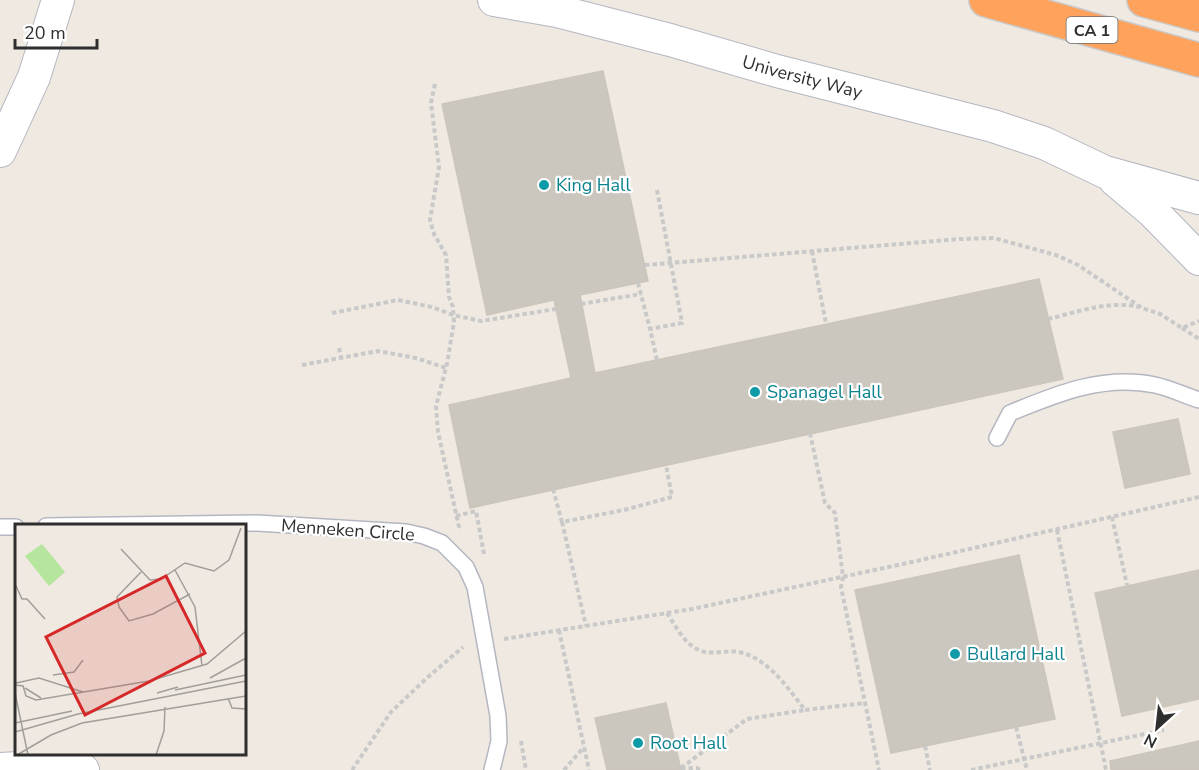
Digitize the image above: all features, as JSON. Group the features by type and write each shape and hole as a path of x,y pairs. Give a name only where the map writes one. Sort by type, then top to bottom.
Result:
{"highway":[{"name":"CA 1","path":"986,0 1199,60"},
{"path":"1143,0 1199,15"}],"street":[{"path":"0,151 34,77 58,0"},
{"name":"University Way","path":"494,0 557,11 777,71 993,126 1044,143 1105,172"},
{"path":"1105,172 1199,198"},
{"path":"1105,172 1153,212 1199,259"},
{"path":"0,769 52,766 83,770"}],"lane":[{"path":"997,438 1010,413 1058,393 1115,381 1155,385 1199,400"},
{"name":"Menneken Circle","path":"151,524 256,523 406,532 442,543 466,567 475,587 498,716 499,741 492,770"}],"path":[{"path":"435,84 431,103 440,167 430,220 434,234 446,255 449,297 454,322 446,368 436,406 438,432 459,527 449,550"},
{"path":"650,329 682,324 657,190"},
{"path":"645,265 994,238 1036,248 1078,265 1142,308"},
{"path":"812,251 826,324"},
{"path":"638,283 657,360"},
{"path":"581,304 641,294"},
{"path":"332,313 398,300 481,321 556,309"},
{"path":"1048,319 1125,304 1160,314 1199,339"},
{"path":"1182,328 1199,321"},
{"path":"339,348 341,358"},
{"path":"302,365 378,351 416,358 446,368"},
{"path":"810,433 825,503 836,513 843,577 841,587 879,770"},
{"path":"562,522 624,510 672,497 666,465"},
{"path":"553,489 586,626"},
{"path":"500,640 667,613 843,577 1199,497"},
{"path":"1112,517 1127,585"},
{"path":"1057,530 1106,770"},
{"path":"667,613 686,642 704,652 739,652 759,661 783,681 805,710"},
{"path":"559,630 589,770"},
{"path":"352,770 391,712 463,647"},
{"path":"700,770 681,768 747,719 865,702"},
{"path":"1016,727 1027,770"},
{"path":"970,770 1164,730"},
{"path":"926,746 930,770"},
{"path":"564,770 584,747"}],"building":[{"name":"Spanagel Hall","path":"603,71 648,281 580,295 595,373 1039,279 1063,379 470,508 449,405 571,378 554,300 487,315 442,104"},
{"path":"1178,419 1190,474 1125,488 1113,432"},
{"name":"Bullard Hall","path":"1019,555 1055,719 891,753 855,590"},
{"path":"1199,570 1199,699 1122,716 1095,593"},
{"name":"Root Hall","path":"666,703 681,770 607,770 595,718"},
{"path":"1199,741 1199,770 1111,770 1110,761"}],"place":[{"name":"King Hall","path":"544,185"},
{"name":"Spanagel Hall","path":"755,392"},
{"name":"Bullard Hall","path":"955,654"},
{"name":"Root Hall","path":"638,743"}]}
